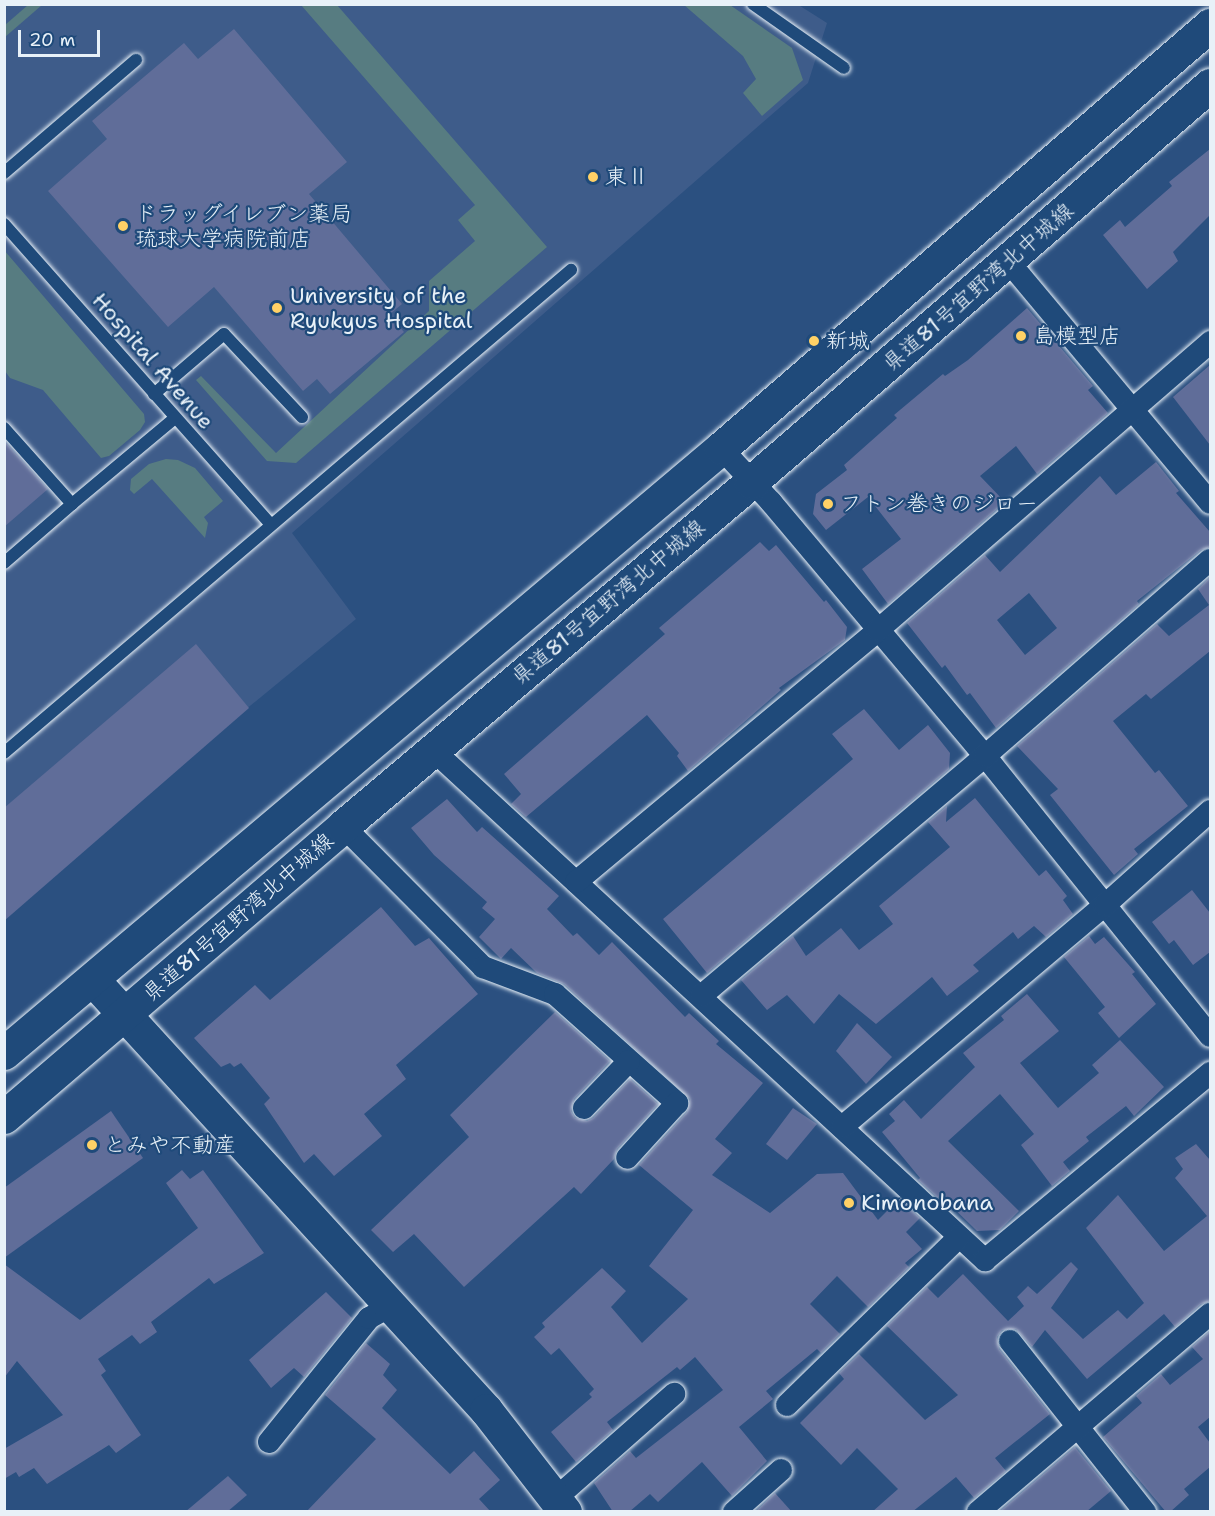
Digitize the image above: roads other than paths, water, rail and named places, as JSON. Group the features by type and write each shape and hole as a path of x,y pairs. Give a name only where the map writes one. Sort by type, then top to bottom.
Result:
{"main road":[{"name":"県道81号宜野湾北中城線","path":"4,1053 721,448 1210,25"},
{"name":"県道81号宜野湾北中城線","path":"4,1117 343,826 751,482 1210,85"},
{"path":"93,980 486,1410 560,1505"}],"street":[{"path":"1008,261 1210,503"},
{"path":"576,882 878,630 1210,342"},
{"path":"721,448 986,756 1210,1036"},
{"path":"701,996 986,756 1210,560"},
{"path":"433,750 985,1260 1210,1073"},
{"path":"842,1127 1105,905 1210,811"},
{"path":"343,826 483,967 555,994 677,1103 627,1158"},
{"path":"584,1108 629,1061"},
{"path":"786,1405 959,1236"},
{"path":"269,1442 369,1318 392,1305"},
{"path":"978,1512 1210,1314"},
{"path":"1010,1341 1145,1512"},
{"path":"560,1505 674,1394"},
{"path":"734,1512 781,1470"}],"lane":[{"path":"753,4 844,68"},
{"path":"4,173 136,60"},
{"name":"Hospital Avenue","path":"4,224 271,525"},
{"path":"4,753 572,270"},
{"path":"154,393 224,334 302,417"},
{"path":"4,563 176,418"},
{"path":"4,428 72,504"}],"place":[{"name":"東Ⅱ","path":"593,177"},
{"name":"ドラッグイレブン薬局 琉球大学病院前店","path":"123,226"},
{"name":"University of the Ryukyus Hospital","path":"277,308"},
{"name":"島模型店","path":"1021,336"},
{"name":"新城","path":"814,341"},
{"name":"フトン巻きのジロー","path":"828,504"},
{"name":"とみや不動産","path":"92,1145"},
{"name":"Kimonobana","path":"849,1203"}]}
